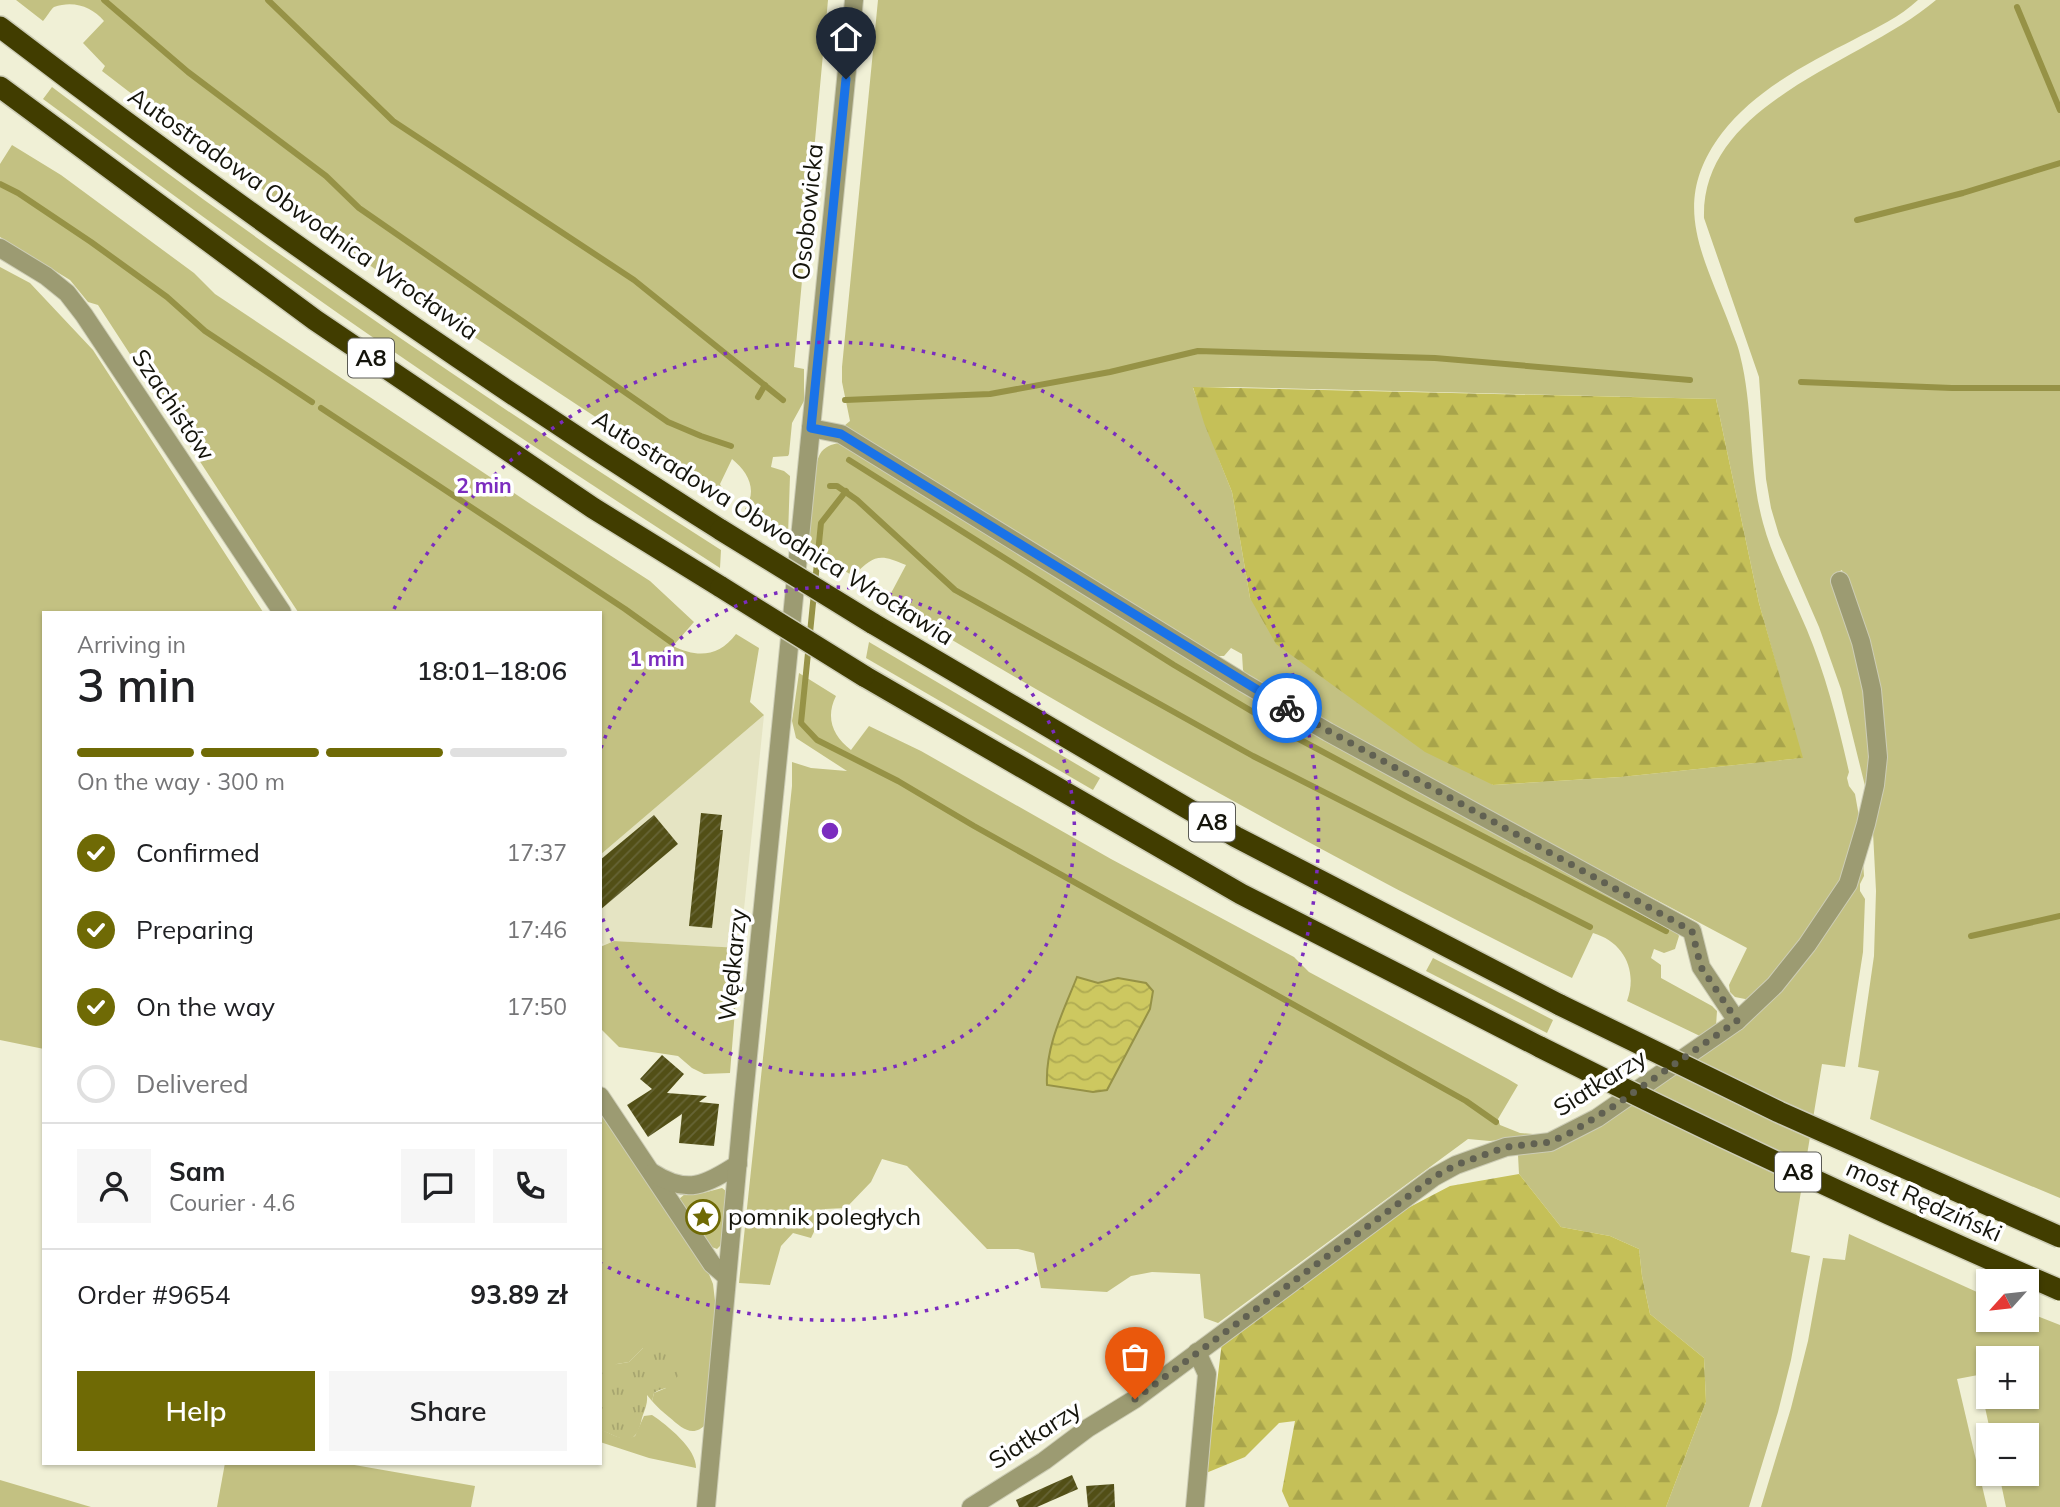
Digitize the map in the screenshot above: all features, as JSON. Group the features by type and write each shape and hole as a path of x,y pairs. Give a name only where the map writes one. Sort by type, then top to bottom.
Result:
{"highway":[{"name":"Autostradowa Obwodnica Wrocławia","path":"0,27 335,274 605,457 721,530 872,623 1236,837 1560,1005"},
{"name":"most Rędziński","path":"0,87 315,320 593,508 864,676 1241,894 1665,1110 1933,1235 2060,1290"},
{"name":"most Rędziński","path":"1560,1005 1779,1112 2060,1237"}],"street":[{"name":"Osobowicka","path":"811,428 854,0"},
{"name":"Szachistów","path":"0,248 46,276 67,293 281,611"},
{"path":"811,428 841,434 1244,683 1328,732 1692,931 1701,967 1737,1021"},
{"name":"Wędkarzy","path":"706,1507 811,428"},
{"name":"Siatkarzy","path":"971,1507 1135,1399 1434,1177 1456,1165 1506,1147 1550,1142 1570,1133 1737,1021 1775,985 1807,945 1848,884 1875,785 1878,757 1872,690 1861,642 1840,581"},
{"path":"602,1099 712,1264 727,1277"},
{"path":"650,1171 674,1184 691,1187 708,1182 738,1164"},
{"path":"1195,1507 1208,1374 1197,1352"}],"shaded area":[{"path":"764,715 740,948 614,941 604,945 602,853"}],"green space":[{"path":"16,0 828,0 794,367 804,369 804,401 792,423 788,456 773,457 771,467 790,476 788,536 745,509 751,488 747,476 732,459 720,484 720,499 444,317 128,91 102,71 105,66 83,43 104,21 94,12 82,6 61,5 54,7 43,21"},
{"path":"878,0 1918,0 1888,22 1783,79 1750,104 1722,133 1706,158 1697,183 1694,206 1696,229 1740,355 1755,481 1763,523 1826,682 1849,772 1847,778 1855,794 1860,822 1850,866 1799,946 1750,1000 1735,997 1730,992 1729,985 1747,948 1386,756 1247,676 1243,670 1242,654 1231,648 1224,656 1215,656 844,426 850,421 842,382","holes":["1193,388 1716,399 1759,603 1802,758 1621,777 1493,785 1250,598 1232,492"]},
{"path":"1936,0 2060,0 2060,1198 1870,1119 1879,1071 1858,1067 1874,956 1876,891 1873,832 1880,789 1857,617 1842,570 1831,580 1852,636 1871,725 1867,794 1841,689 1819,627 1779,535 1771,508 1766,479 1759,377 1704,218 1710,178 1729,143 1757,114 1792,89 1905,23"},
{"path":"52,87 298,267 550,439 721,550 720,568 455,394 245,247 43,99"},
{"path":"12,145 61,175 194,273 215,294 650,581 694,622 673,646 699,654 707,653 722,647 736,634 759,648 750,702 764,715 602,853 602,611 297,611 98,305 88,302 70,280 0,237 0,164"},
{"path":"0,267 30,283 93,350 262,611 42,611 42,1049 0,1040"},
{"path":"1193,387 1716,399 1759,603 1803,758 1621,777 1493,785 1425,752 1276,644 1250,598 1232,492 1204,423"},
{"path":"839,443 1674,927 1679,936 1675,949 1664,953 1654,949 1651,958 1661,965 1661,978 1717,1011 1716,1026 1702,1037 1627,1001 1631,979 1626,959 1613,943 1604,937 1593,933 1572,978 1404,893 1073,711 910,615 912,611 889,597 906,565 877,558 853,576 808,548 817,461 824,449"},
{"path":"869,642 1100,778 1093,790 866,658"},
{"path":"799,673 836,696 831,719 835,733 851,750 869,726 921,751 1111,859 1294,957 1309,972 1518,1085 1498,1119 1500,1125 1520,1133 1546,1135 1490,1141 1468,1139 1218,1323 1204,1318 1200,1274 1152,1272 1131,1276 1107,1292 1041,1288 1034,1253 1018,1249 987,1249 907,1166 882,1159 871,1182 846,1208 825,1209 811,1238 793,1233 781,1246 770,1285 739,1283 792,786 792,762 811,768 847,771 796,738 792,721"},
{"path":"1863,861 1864,876 1860,891 1865,899 1863,952 1845,1067 1822,1064 1791,1252 1810,1256 1791,1360 1778,1412 1749,1507 1666,1507 1706,1402 1704,1358 1650,1314 1639,1249 1610,1236 1561,1227 1519,1174 1518,1155 1555,1149 1600,1126 1726,1037"},
{"path":"614,941 740,948 730,1073 704,1074 678,1056 619,1047 602,1030 602,946"},
{"path":"1433,958 1553,1020 1547,1033 1426,971"},
{"path":"602,1112 706,1267 713,1284 716,1309 707,1423 697,1430 683,1428 652,1401 654,1393 666,1388 643,1348 629,1362 617,1364 602,1374"},
{"path":"1519,1174 1561,1227 1610,1236 1639,1249 1650,1314 1704,1358 1706,1402 1666,1507 1289,1507 1282,1491 1295,1421 1279,1423 1245,1457 1206,1473 1222,1342 1408,1208 1450,1186"},
{"path":"722,1188 726,1195 721,1245 717,1249 709,1246 679,1199 685,1194"},
{"path":"1849,1234 1976,1292 1976,1332 2039,1332 2039,1317 2060,1325 2060,1507 2006,1507 2002,1486 2039,1486 2039,1423 1988,1423 1985,1409 2039,1409 2039,1346 1976,1346 1976,1375 1957,1379 1976,1460 1976,1486 1982,1486 1987,1507 1761,1507 1808,1341 1823,1258 1845,1260"},
{"path":"655,1343 668,1349 677,1360 678,1374 670,1386 654,1393 652,1401 647,1395 645,1409 634,1436 630,1439 620,1438 602,1430 602,1373 611,1365 629,1362 643,1348"},
{"path":"652,1415 673,1431 692,1453 696,1468 649,1458 602,1443 602,1430 617,1437 635,1436 644,1416"},
{"path":"225,1465 354,1465 475,1486 471,1507 217,1507"},
{"path":"0,1480 91,1507 0,1507"}],"water":[{"path":"1077,977 1098,983 1118,978 1146,983 1153,991 1150,1009 1107,1090 1093,1092 1047,1085 1052,1043"}],"building":[{"path":"701,813 722,815 720,830 723,830 712,928 689,926"},
{"path":"654,815 678,844 602,908 602,858"},
{"path":"662,1055 684,1074 667,1093 707,1096 699,1102 719,1104 714,1146 679,1143 682,1114 648,1137 627,1105 652,1089 640,1079"},
{"path":"1072,1475 1078,1489 1037,1507 1019,1507 1016,1500"},
{"path":"1114,1484 1115,1507 1088,1507 1086,1486"}],"waterway":[{"path":"104,0 188,72 326,176 359,208 668,422 731,446"},
{"path":"268,0 393,121 634,280 783,400"},
{"path":"2017,7 2060,110"},
{"path":"1857,220 1963,193 2060,163"},
{"path":"0,184 91,242 167,297 205,331 312,402"},
{"path":"845,400 990,394 1110,372 1198,351 1435,358 1690,380"},
{"path":"1801,382 1952,388 2060,388"},
{"path":"758,397 765,385"},
{"path":"321,408 671,642"},
{"path":"849,460 1174,665 1295,737 1666,931"},
{"path":"830,486 837,486 857,500 955,590 1253,756 1590,927"},
{"path":"815,583 821,523 846,491"},
{"path":"814,593 801,723 817,740 898,781 1466,1101 1496,1122"},
{"path":"1971,936 2060,916"}],"way so far":[{"path":"1135,1399 1434,1177 1456,1165 1506,1147 1550,1142 1570,1133 1597,1118 1737,1021 1701,967 1692,931 1287,708"}],"place":[{"name":"pomnik poległych","path":"703,1217"}],"route":[{"path":"846,79 811,428 841,434 1287,708"}]}
